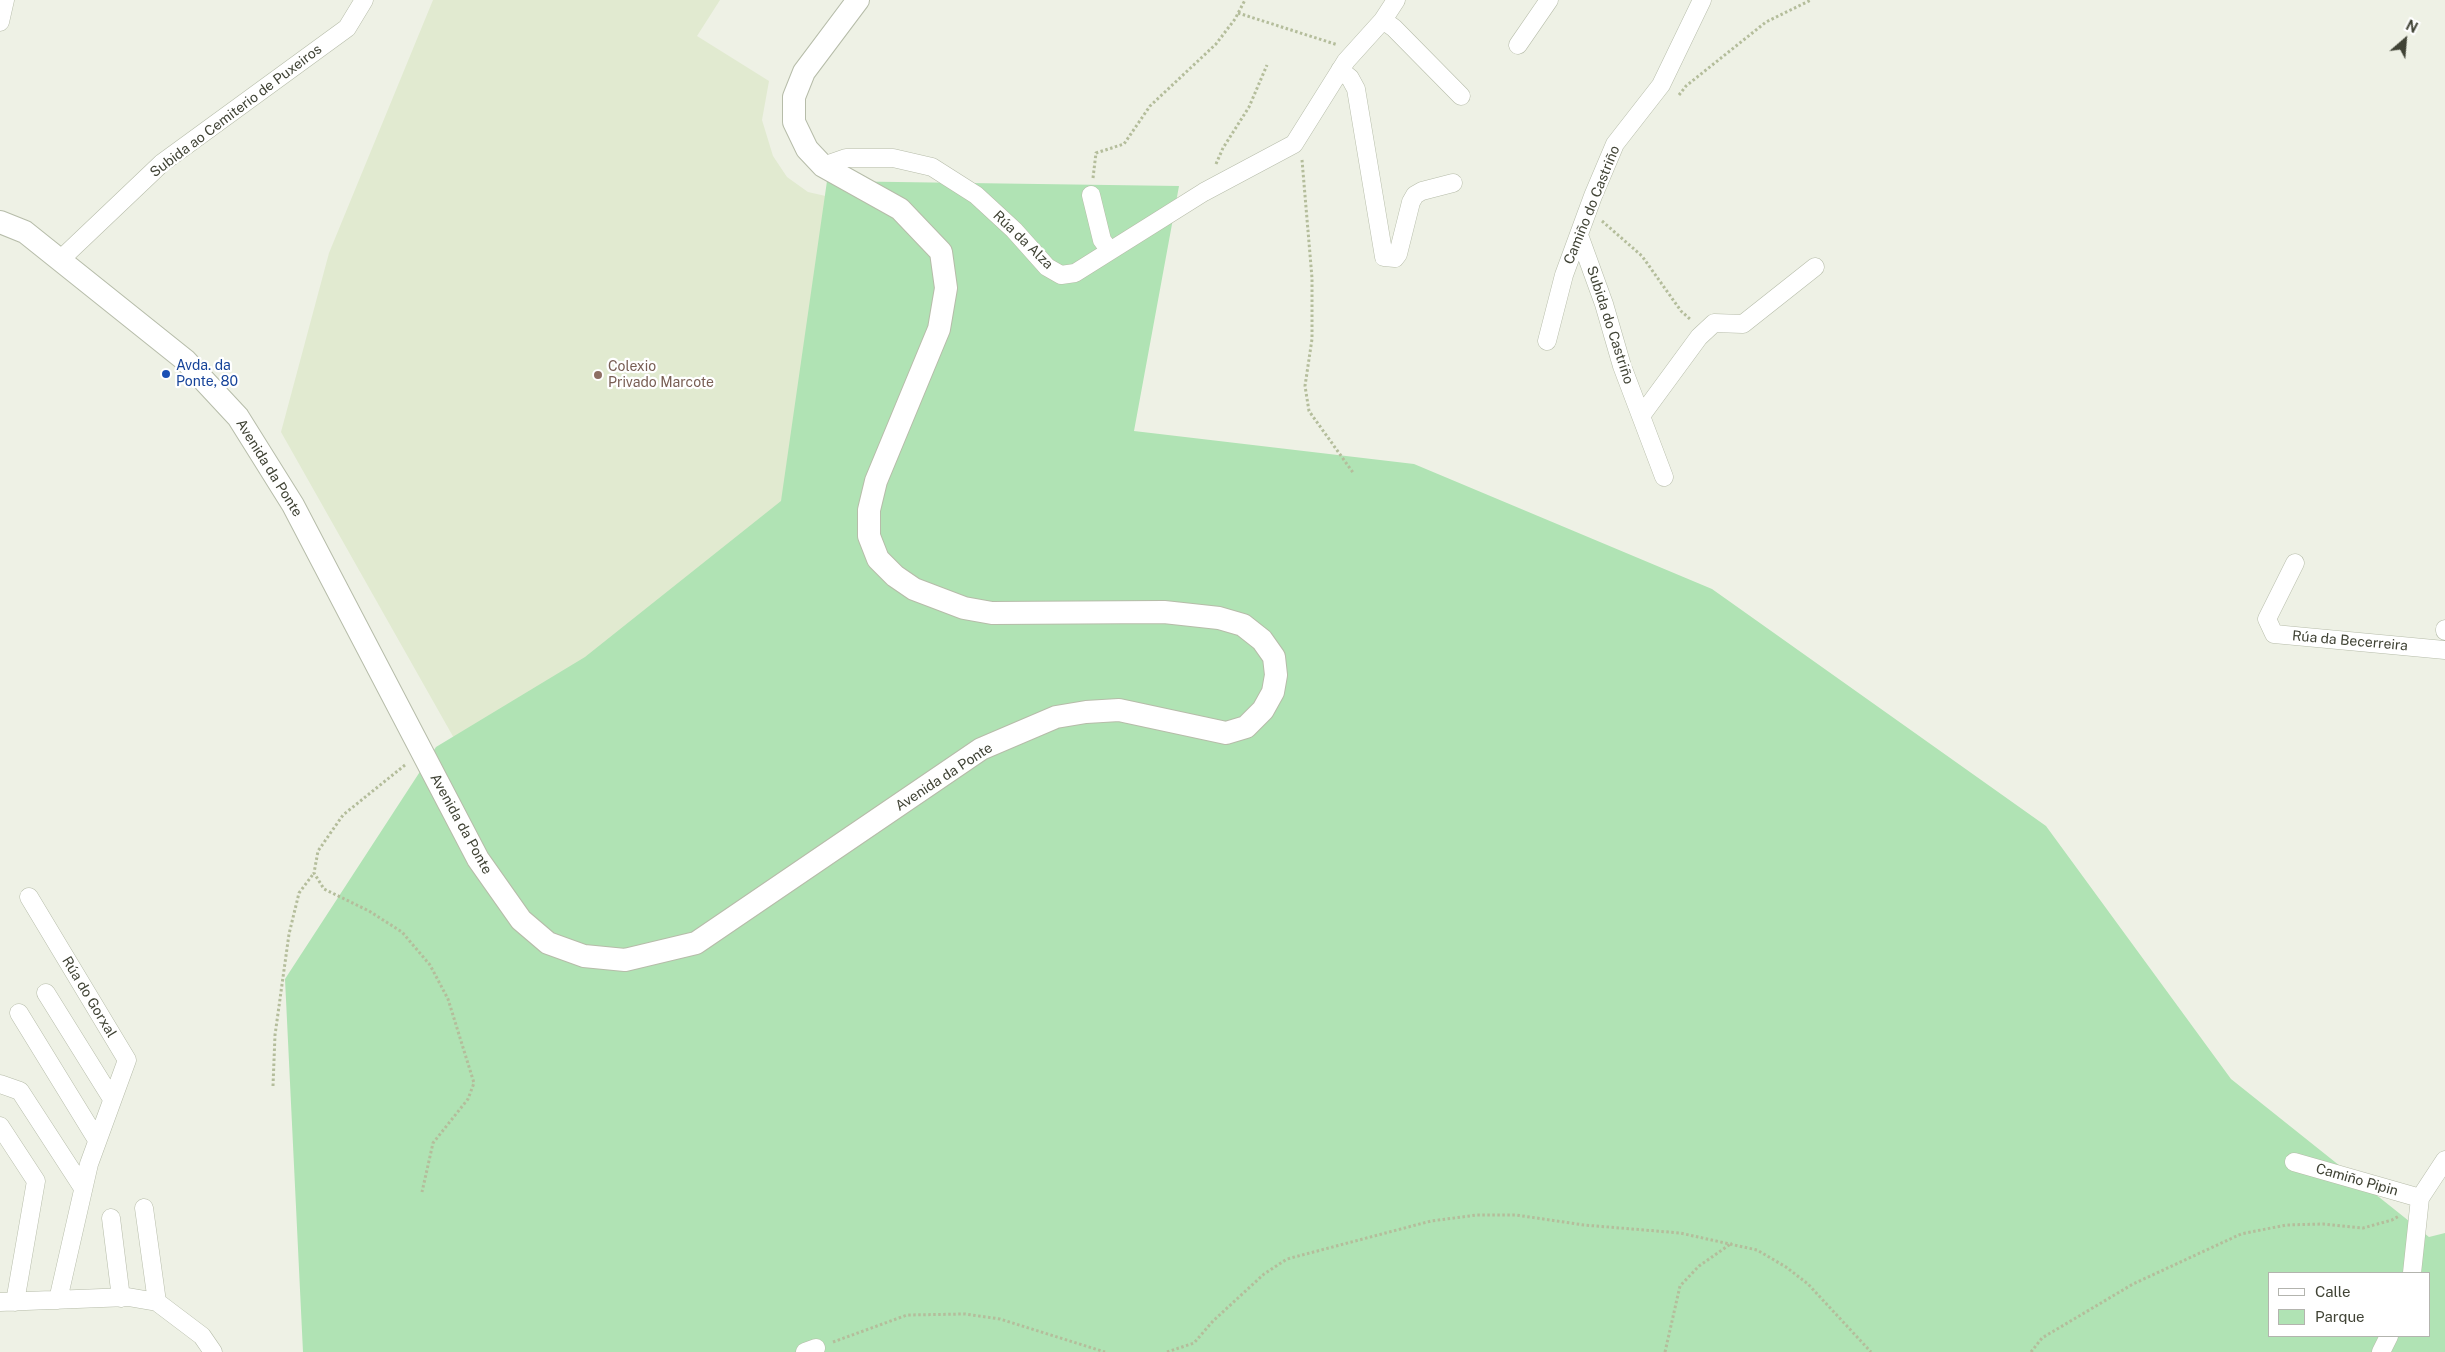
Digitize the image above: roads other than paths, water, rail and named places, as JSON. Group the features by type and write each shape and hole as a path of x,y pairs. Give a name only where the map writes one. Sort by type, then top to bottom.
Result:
{"street":[{"path":"0,22 5,0"},
{"name":"Subida ao Cemiterio de Puxeiros","path":"60,260 162,163 347,28 364,0"},
{"name":"Avenida da Ponte","path":"0,222 25,232 185,360 238,417 293,505 478,859 521,920 548,943 584,956 625,960 696,942 981,750 1056,717 1086,712 1119,710 1226,733 1246,727 1263,710 1274,692 1276,676 1274,657 1262,640 1243,626 1219,618 1164,612 992,613 964,608 914,590 895,576 878,559 868,536 868,510 876,481 939,329 946,288 941,252 900,209 823,166 807,149 799,136 794,122 794,97 804,72 858,0"},
{"path":"1396,0 1383,20 1340,70 1350,78 1356,89 1384,257 1395,258 1398,254 1411,202 1415,195 1422,191 1452,183"},
{"path":"1518,45 1549,0"},
{"name":"Camiño do Castriño","path":"1547,341 1564,275 1587,211 1616,144 1661,85 1702,0"},
{"path":"1383,20 1394,28 1461,96"},
{"name":"Rúa da Alza","path":"823,166 846,158 893,158 932,167 976,195 1014,230 1047,267 1061,275 1075,273 1213,187 1294,144 1340,70"},
{"path":"1091,194 1102,240 1110,251"},
{"name":"Subida do Castriño","path":"1579,235 1604,304 1622,366 1664,477"},
{"path":"1641,416 1705,332 1714,323 1743,324 1815,267"},
{"name":"Rúa da Becerreira","path":"2295,564 2267,619 2274,634 2445,650"},
{"name":"Rúa do Gorxal","path":"29,897 127,1060 97,1140 83,1188 58,1300"},
{"path":"46,993 112,1099"},
{"path":"19,1013 97,1140"},
{"path":"0,1084 20,1091 83,1188"},
{"path":"0,1126 36,1181 7,1302 121,1298 157,1302 202,1336 213,1352"},
{"path":"2412,1272 2420,1198 2445,1160"},
{"name":"Camiño Pipin","path":"2294,1162 2420,1198"},
{"path":"144,1208 157,1302"},
{"path":"111,1218 121,1298"},
{"path":"2381,1352 2388,1337"}],"place":[{"name":"Avda. da Ponte, 80","path":"166,374"},
{"name":"Colexio Privado Marcote","path":"598,375"}]}
